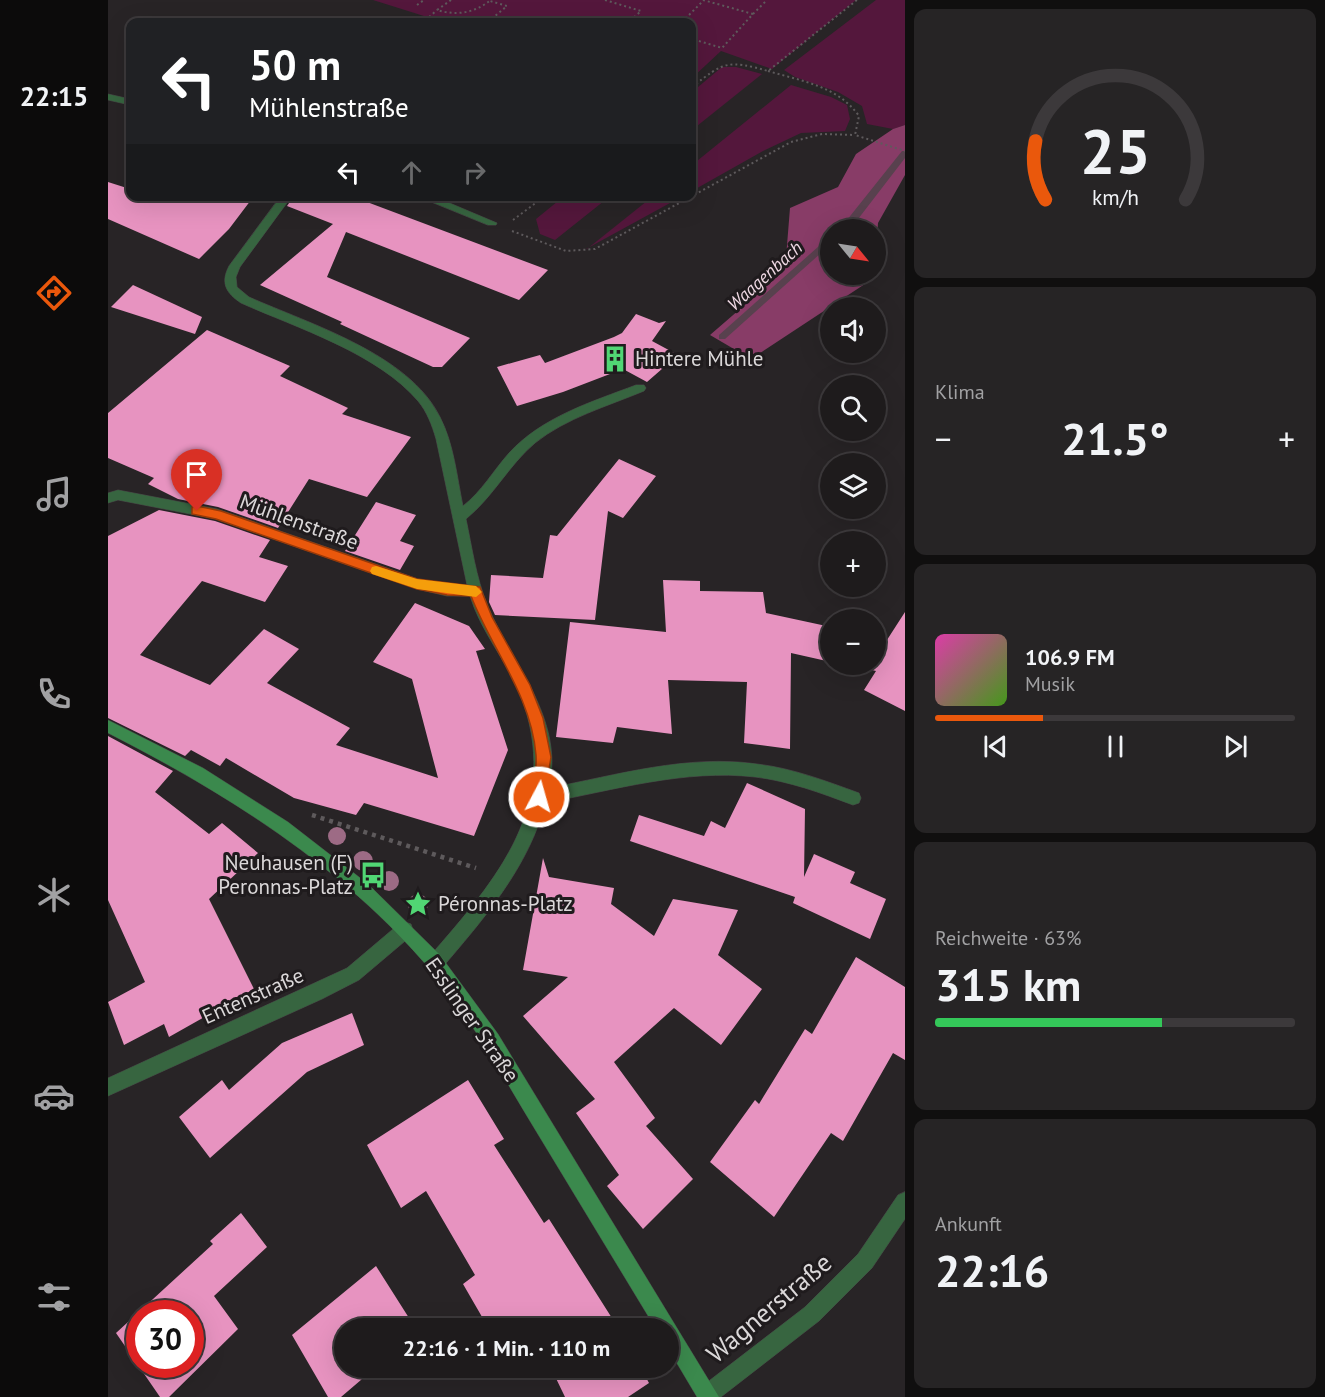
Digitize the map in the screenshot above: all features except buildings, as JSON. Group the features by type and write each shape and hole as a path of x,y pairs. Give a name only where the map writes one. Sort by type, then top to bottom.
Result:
{"main road":[{"name":"Esslinger Straße","path":"108,726 208,780 270,819 337,868 405,930 458,992 516,1081 662,1318"},
{"name":"Esslinger Straße","path":"679,1346 709,1396"}],"street":[{"path":"108,97 126,101"},
{"path":"283,201 235,266 228,277 228,285 234,293 245,300 376,360 423,399 441,432 476,591 486,618 523,685 536,718 544,757 539,797 523,840 476,917 435,963"},
{"path":"435,201 492,223"},
{"path":"459,517 480,500 513,457 531,439 574,414 640,388"},
{"name":"Mühlenstraße","path":"108,498 118,495 217,514 417,584 447,590 476,591"},
{"path":"539,797 703,769 744,769 782,776 853,798"},
{"name":"Entenstraße","path":"108,1086 316,993 353,974 405,930"},
{"name":"Wagnerstraße","path":"709,1396 812,1314 865,1261 905,1202"}],"path":[{"path":"417,5 424,0"},
{"path":"428,18 451,0"},
{"path":"605,0 641,11 633,18"},
{"path":"686,18 704,0 753,14"},
{"path":"699,41 722,48 767,0"},
{"path":"768,71 857,0"},
{"path":"437,10 452,15 463,14 482,8 490,1 507,6 493,18"},
{"path":"696,84 722,64 735,62 768,71 822,89 847,102 859,116 855,135"},
{"path":"696,194 804,136 855,135 905,151"},
{"path":"503,227 538,201"},
{"path":"492,223 566,251 595,249 683,201"},
{"path":"270,819 285,807 502,877"}],"shaded area":[{"path":"373,0 856,0 772,69 721,51 696,74 696,18 430,18"},
{"path":"876,0 905,0 905,125 893,129 867,124 862,106 838,92 795,77 784,70"},
{"path":"722,67 736,67 762,74 696,127 696,89"},
{"path":"791,85 831,97 847,105 850,119 845,131 801,133 763,151 696,189 696,162"},
{"path":"905,125 905,175 880,219 820,219 820,285 863,285 845,297 820,297 820,314 751,359 710,335 785,270 790,208 838,187 856,154 893,129"},
{"path":"558,201 604,201 555,240 540,234 536,219"},
{"path":"647,201 674,201 589,247"}],"waterway":[{"name":"Waagenbach","path":"854,219 905,153"},
{"name":"Waagenbach","path":"722,337 820,250"}],"slow traffic":[{"path":"376,571 417,584 447,590 476,592"}],"place":[{"name":"Hintere Mühle","path":"615,359"},
{"name":"Neuhausen (F) Peronnas-Platz","path":"373,875"},
{"name":"Péronnas-Platz","path":"418,904"}],"route":[{"path":"197,511 217,514 417,584 447,590 476,591 486,618 523,685 536,718 544,757 539,797"}]}
